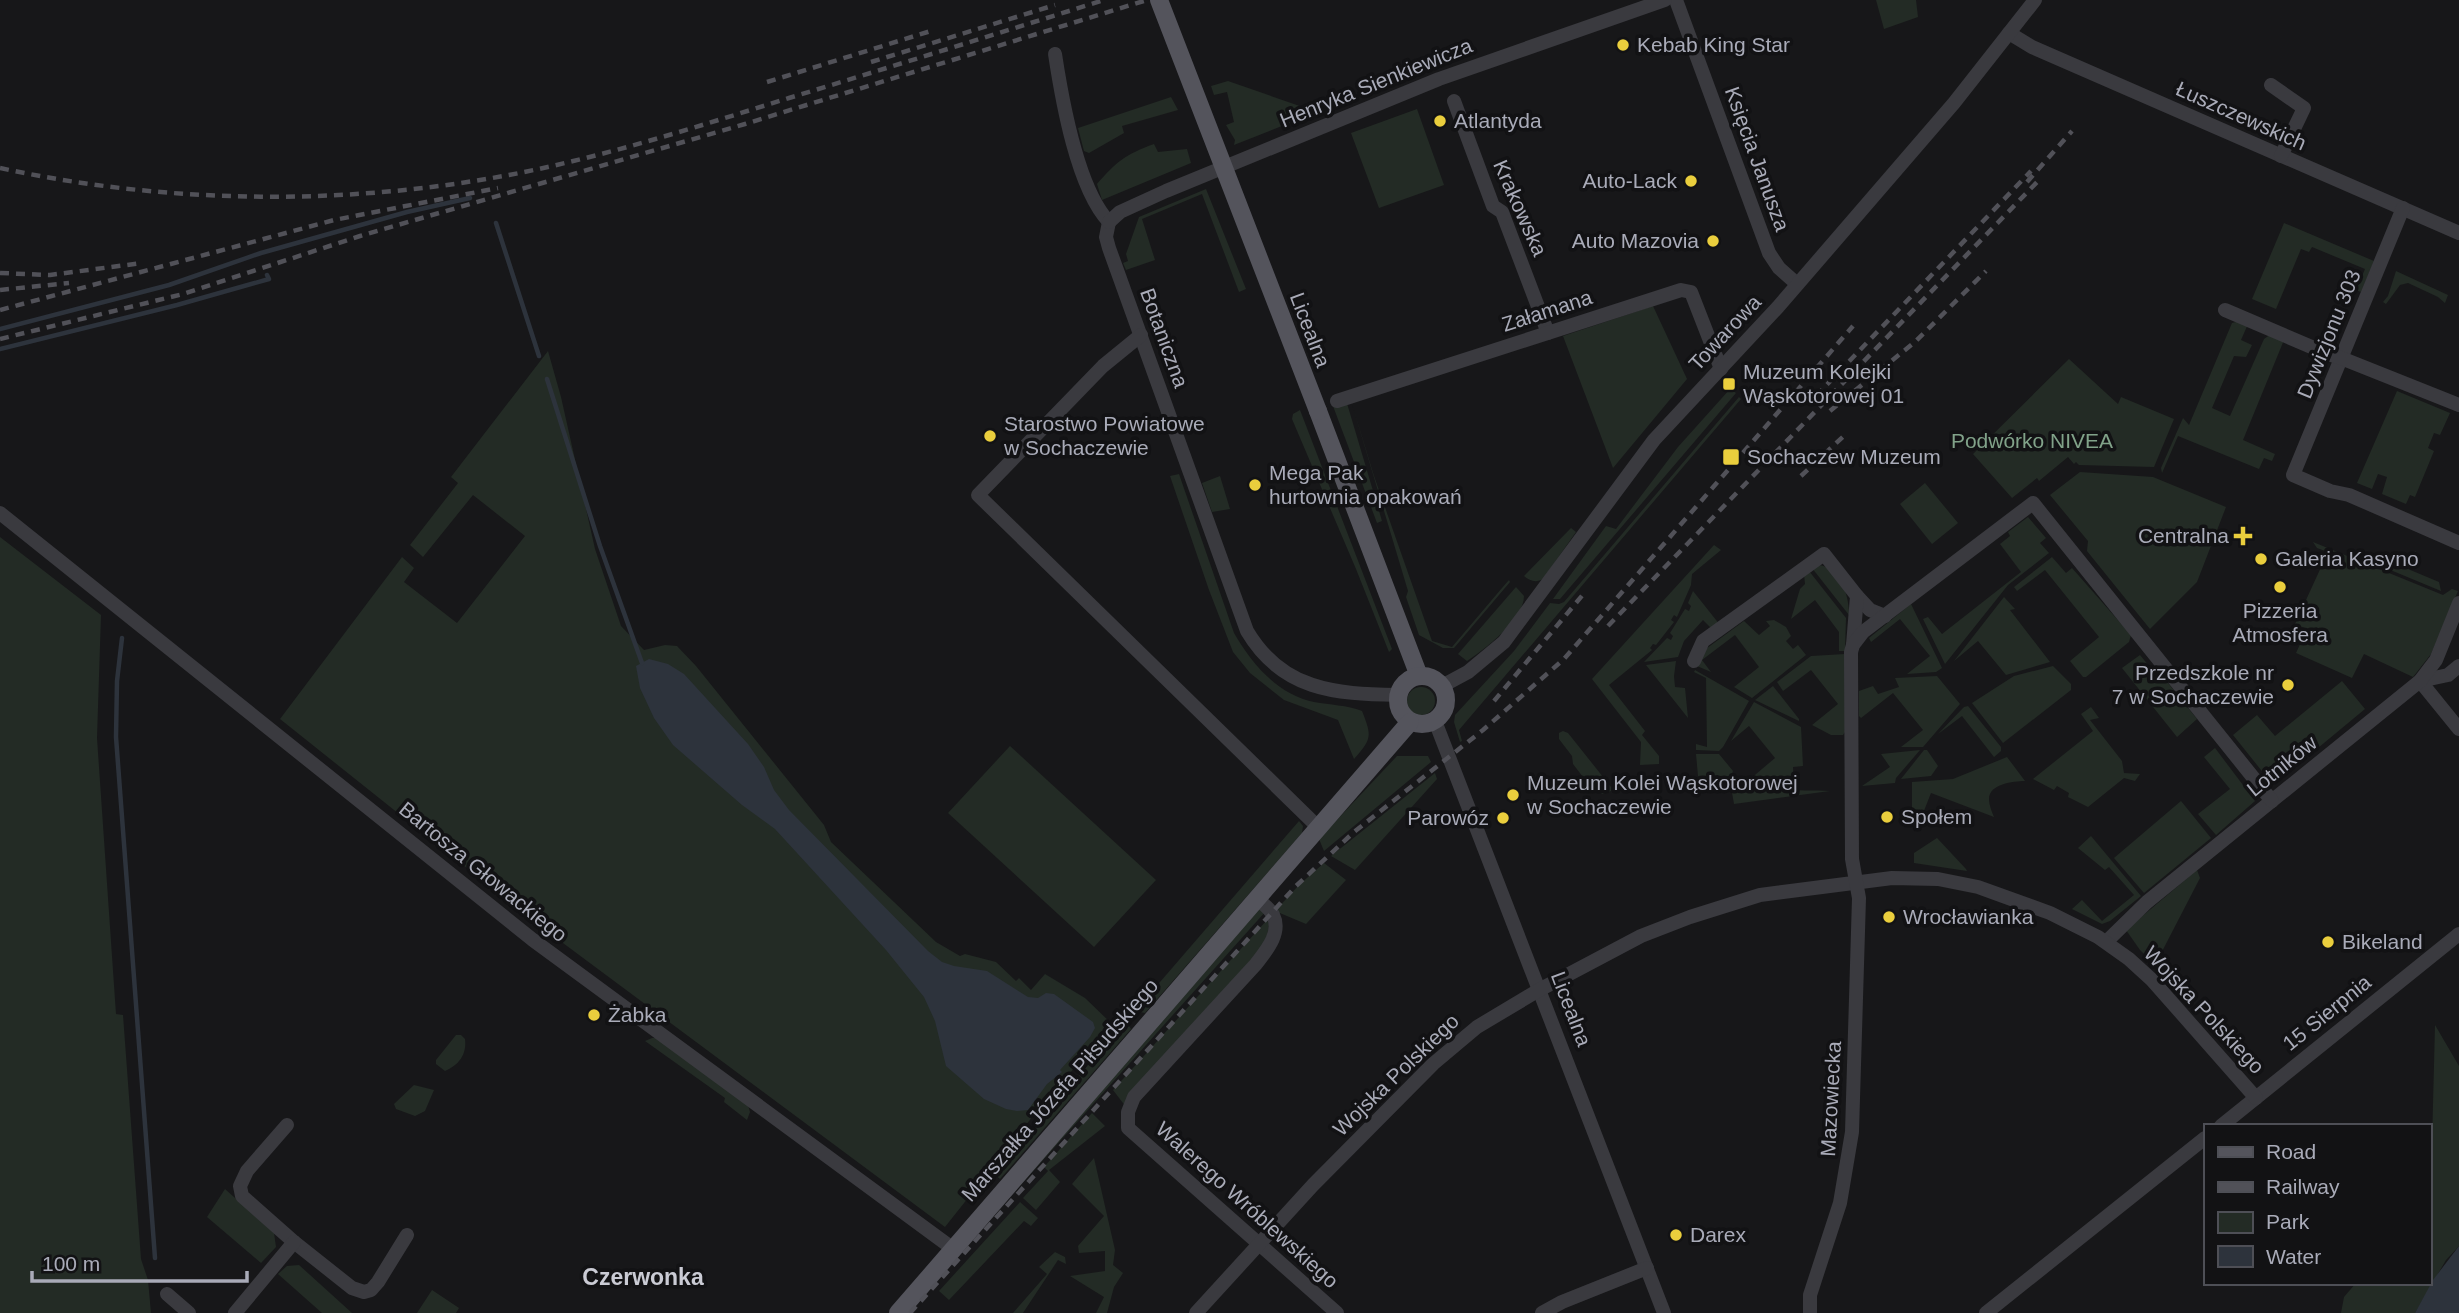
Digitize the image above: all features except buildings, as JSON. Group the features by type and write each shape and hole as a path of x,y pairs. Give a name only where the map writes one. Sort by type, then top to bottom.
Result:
{"main road":[{"name":"Licealna","path":"1159,0 1318,403 1419,676"},
{"path":"1419,676 1427,677 1442,686 1446,695 1442,714 1435,721 1422,725 1410,722 1400,712 1398,695 1405,682 1419,676"},
{"name":"Marszałka Józefa Piłsudskiego","path":"898,1313 1410,722"}],"street":[{"name":"Henryka Sienkiewicza","path":"1109,222 1120,212 1439,79 1665,0"},
{"name":"Księcia Janusza","path":"1676,0 1769,253 1779,268 1797,284"},
{"name":"Towarowa","path":"1442,686 1477,666 1504,642 1654,440 1797,284 1954,103 2035,0"},
{"name":"Łuszczewskich","path":"2009,33 2032,47 2459,233"},
{"name":"Botaniczna","path":"1055,54 1064,111 1083,173 1097,207 1109,222 1109,248 1247,631 1261,652 1278,668 1307,684 1342,692 1398,695"},
{"path":"2271,85 2304,108 2281,156"},
{"name":"Krakowska","path":"1454,101 1493,206 1502,212 1548,332"},
{"name":"Licealna","path":"1230,165 1318,403"},
{"name":"Dywizjonu 303","path":"2403,208 2293,475 2330,491 2349,495 2459,543"},
{"name":"Załamana","path":"1337,401 1686,290 1691,292 1721,369"},
{"path":"2225,310 2328,355 2459,405"},
{"path":"1140,335 1103,366 978,495 1318,827"},
{"path":"1853,645 1863,632 2033,503 2272,801"},
{"name":"Bartosza Głowackiego","path":"0,513 533,940 952,1248"},
{"path":"1694,662 1703,641 1824,554 1870,610 1885,615"},
{"name":"Mazowiecka","path":"1810,1313 1810,1295 1840,1203 1852,1132 1859,898 1852,859 1851,653 1857,596"},
{"name":"Lotników","path":"2106,942 2147,902 2420,681 2436,660 2459,603"},
{"path":"2459,666 2448,675 2420,681 2459,729"},
{"name":"Licealna","path":"1435,721 1664,1313"},
{"name":"Wojska Polskiego","path":"1196,1313 1313,1185 1433,1065 1477,1027 1539,990 1641,936 1760,895 1892,878 1938,878 1978,887 2057,916 2106,942 2152,980 2256,1098"},
{"name":"Walerego Wróblewskiego","path":"1257,898 1273,914 1275,921 1275,932 1270,946 1134,1097 1128,1112 1128,1128 1337,1313"},
{"name":"15 Sierpnia","path":"2224,1124 2459,934"},
{"path":"287,1125 247,1171 240,1186 242,1196 293,1242 352,1289 364,1292 371,1290 378,1282 407,1235"},
{"path":"1986,1313 2204,1139"},
{"path":"234,1313 293,1242"},
{"path":"1542,1313 1562,1302 1647,1268"},
{"path":"167,1294 189,1313"}],"green space":[{"path":"1876,0 1916,0 1918,17 1884,29"},
{"path":"1228,81 1317,112 1234,145 1235,140 1226,125 1234,122 1227,92 1214,95 1211,86"},
{"path":"1171,97 1178,110 1122,126 1124,133 1089,153 1084,151 1078,128"},
{"path":"1417,109 1444,185 1379,208 1351,133"},
{"path":"1154,144 1158,152 1187,149 1191,163 1102,200 1097,184 1104,176 1129,155"},
{"path":"1206,189 1246,289 1239,292 1202,194 1142,219 1155,260 1126,270 1123,263 1128,261 1126,254 1139,217"},
{"path":"2284,223 2374,261 2361,292 2356,290 2365,269 2312,247 2309,252 2301,249 2276,309 2252,299"},
{"path":"2396,271 2448,295 2445,303 2408,283 2400,285 2386,304 2383,302 2388,296"},
{"path":"1653,306 1687,379 1613,468 1563,336"},
{"path":"2239,321 2248,324 2241,340 2252,345 2246,357 2234,356 2212,408 2230,416 2264,339 2271,334 2284,340 2243,440 2275,454 2272,461 2264,458 2259,469 2178,436 2162,473 2161,468 2183,418 2189,425 2232,323"},
{"path":"548,351 595,549 621,626 644,650 665,645 677,646 824,825 831,842 936,942 960,956 965,954 996,962 1016,981 1019,978 1031,990 1045,974 1085,998 1112,1024 1029,1121 945,1227 532,920 280,719 402,557 414,568 404,582 457,623 525,536 473,495 423,557 410,545 458,483 451,477"},
{"name":"Podwórko NIVEA","path":"2069,359 2118,404 2121,397 2174,419 2154,467 2079,465 2076,462 2074,464 2068,457 2039,481 2037,478 2012,498 1973,454"},
{"path":"1730,389 1736,393 1560,599 1553,599 1606,526 1616,529 1678,447"},
{"path":"2397,391 2450,413 2440,435 2434,433 2428,448 2434,451 2415,497 2410,495 2406,504 2382,494 2387,477 2378,474 2372,489 2357,483"},
{"path":"1739,397 1741,399 1459,730 1460,742 1454,722 1455,715 1514,651 1550,603 1564,602"},
{"path":"1346,400 1382,521 1377,523 1333,406"},
{"path":"1352,404 1374,476 1432,641 1452,647 1509,580 1510,582 1454,648 1443,648 1419,635"},
{"path":"1300,410 1392,649 1389,652 1292,419 1293,414"},
{"path":"2080,472 2153,477 2226,507 2197,582 2150,629 2087,551 2088,541 2050,495"},
{"path":"1179,474 1234,633 1257,666 1288,692 1314,702 1362,711 1369,732 1367,742 1354,759 1338,720 1284,700 1250,673 1233,652 1170,476"},
{"path":"1220,476 1230,509 1212,512 1202,483"},
{"path":"1925,483 1958,523 1932,544 1900,504"},
{"path":"2028,517 2046,538 2040,543 2049,553 2008,585 1945,664 1923,619 1928,617 1942,634 2021,572 2000,544 2010,536 2008,532"},
{"path":"1571,528 1576,532 1543,579 1533,581 1524,576"},
{"path":"0,537 101,615 97,738 116,1014 123,1015 141,1259 148,1280 151,1313 0,1313"},
{"path":"2313,542 2443,595 2452,589 2458,591 2431,654 2413,677 2364,654 2352,678 2296,653 2307,629 2295,624 2328,552 2317,548"},
{"path":"1714,545 1721,550 1692,574 1691,585 1677,617 1674,615 1671,620 1674,622 1656,645 1653,644 1650,648 1652,650 1609,685 1645,731 1642,735 1659,756 1659,764 1640,765 1641,742 1592,679"},
{"path":"2416,551 2408,569 2439,582 2441,591 2388,569"},
{"path":"2052,557 2066,573 2072,568 2131,635 2129,642 2086,677 2083,677 2070,661 2099,637 2045,570 2017,591 2014,587"},
{"path":"1819,565 1827,567 1838,577 1845,592 1849,615 1812,568"},
{"path":"1809,571 1846,618 1845,651 1839,651 1839,632 1815,600 1791,619 1800,589 1805,584 1804,574"},
{"path":"1516,587 1524,596 1518,614 1502,633 1467,661 1458,654"},
{"path":"1693,591 1720,625 1712,629 1703,620 1684,641 1678,657 1644,662 1667,638 1671,640 1673,636 1670,633 1685,609 1689,611 1691,606 1688,603"},
{"path":"2004,597 2015,609 2010,610 2050,662 2006,675 1978,641 1954,661"},
{"path":"1911,604 1942,668 1936,672 1907,674 1930,656 1900,619 1871,642 1869,638"},
{"path":"1774,620 1786,627 1791,636 1786,641 1793,649 1798,645 1806,655 1752,698 1734,687 1759,667 1735,635 1702,660 1711,672 1697,666 1703,651 1744,621 1759,635 1770,626 1766,621"},
{"path":"1845,654 1845,732 1843,735 1831,735 1812,725 1838,704 1811,670 1783,691 1777,682 1811,656"},
{"path":"2140,655 2149,666 2146,669 2152,676 2159,672 2197,719 2177,737 2122,668"},
{"path":"1676,661 1675,687 1685,688 1688,718 1646,665"},
{"path":"2053,666 2071,684 2071,690 2003,743 1972,703 2014,676"},
{"path":"1695,670 1749,701 1719,751 1696,750 1696,744 1707,747 1706,678 1694,672"},
{"path":"1937,676 1960,704 1923,747 1901,747 1923,730 1893,693 1861,718 1859,716 1859,691 1873,686 1878,694 1899,687 1895,678"},
{"path":"2342,681 2365,709 2277,782 2269,780 2233,735 2257,715 2275,736"},
{"path":"1773,686 1799,719 1799,721 1755,700"},
{"path":"1421,687 1431,691 1435,701 1431,711 1421,715 1411,711 1407,701 1411,691"},
{"path":"1754,702 1801,727 1803,766 1793,767 1794,787 1749,780 1775,758 1749,726 1731,741"},
{"path":"1968,706 2001,747 2001,751 1994,757 1962,716 1938,734"},
{"path":"2091,707 2099,718 2090,720 2122,761 2124,773 2140,774 2135,781 2124,778 2088,807 2068,797 2069,793 2057,786 2054,790 2033,779 2093,731 2081,714"},
{"path":"1559,733 1568,733 1611,787 1611,791 1602,794 1592,780 1583,777 1559,739"},
{"path":"1010,746 1156,880 1094,947 948,813"},
{"path":"2215,748 2255,801 2216,835 2198,814 2230,789 2204,757"},
{"path":"1920,750 1896,778 1895,783 1862,786 1890,767 1881,754"},
{"path":"1924,750 1927,750 1938,766 1931,776 1901,779"},
{"path":"1696,754 1719,754 1733,771 1728,783 1722,783 1718,775 1701,778 1698,776"},
{"path":"1397,756 1428,756 1431,762 1324,851 1319,839"},
{"path":"2007,757 2025,781 2008,783 1993,790 1989,799 1994,817 1931,793 1918,826 1912,824 1912,782 1953,779"},
{"path":"1435,773 1437,779 1355,870 1331,856"},
{"path":"1742,780 1761,787 1830,791 1734,804 1731,787"},
{"path":"2181,801 2211,838 2144,893 2114,858"},
{"path":"1299,821 1303,826 1302,833 1145,1013 1135,1011"},
{"path":"2091,836 2141,896 2110,921 2102,924 2072,909 2082,900 2102,921 2134,895 2109,867 2105,870 2078,848"},
{"path":"1937,838 1967,871 1914,863 1914,853"},
{"path":"1324,863 1346,880 1306,924 1275,911 1299,885"},
{"path":"2197,870 2200,878 2155,965 2126,930"},
{"path":"1258,908 1266,911 906,1313"},
{"path":"1267,920 1269,925 1266,942 1126,1107 1113,1090"},
{"path":"1126,1021 1131,1029 1000,1179 994,1174"},
{"path":"2435,1025 2459,1066 2459,1246 2446,1260 2415,1313 2341,1313 2344,1297 2354,1285 2431,1285"},
{"path":"456,1035 465,1039 465,1049 458,1062 445,1071 436,1064 436,1060"},
{"path":"657,1038 748,1105 750,1112 747,1120 724,1102 725,1098 645,1041"},
{"path":"414,1085 434,1090 425,1111 415,1116 396,1109 394,1104"},
{"path":"1092,1113 1105,1126 1049,1170 1060,1182 1036,1210 1023,1198 1048,1171 1044,1167"},
{"path":"1094,1158 1115,1250 1113,1265 1123,1273 1114,1287 1107,1313 1096,1313 1104,1297 1070,1276 1105,1271 1105,1251 1079,1253 1078,1246 1104,1216 1072,1184"},
{"path":"225,1189 274,1233 276,1247 261,1263 207,1217"},
{"path":"1020,1202 1038,1218 1031,1226 1024,1221 949,1300 939,1291"},
{"path":"1055,1252 1065,1257 1066,1264 1058,1260 1023,1313 1013,1313 1047,1274 1039,1267"},
{"path":"299,1265 352,1313 322,1313 278,1274 287,1266"},
{"path":"432,1290 459,1308 456,1313 417,1313"}],"water":[{"path":"649,659 668,664 684,674 748,744 764,767 774,790 789,810 928,951 942,962 987,971 1028,997 1038,998 1046,993 1054,994 1093,1022 1095,1028 1090,1037 1060,1070 1062,1072 1047,1084 1028,1110 1006,1109 984,1099 946,1066 935,1021 924,997 886,950 775,829 742,805 673,745 654,718 640,688 636,666"},
{"path":"2459,1246 2459,1313 2415,1313 2433,1280"}],"waterway":[{"path":"0,329 169,285 261,253 407,212 470,198"},
{"path":"496,223 539,356"},
{"path":"0,349 177,305 269,279 267,275"},
{"path":"547,379 600,546 642,663"},
{"path":"122,638 117,681 116,737 155,1258"}],"railway":[{"path":"0,168 126,189 254,197 318,196 446,185 544,168 650,141 1104,0"},
{"path":"0,339 183,294 360,236 745,124 1147,0"},
{"path":"871,62 1055,5"},
{"path":"767,82 934,30"},
{"path":"2027,182 2072,131"},
{"path":"1816,396 2031,171"},
{"path":"1608,626 2040,179"},
{"path":"0,310 334,220 498,188"},
{"path":"0,273 50,275 142,263"},
{"path":"1830,411 1916,341 1986,271"},
{"path":"0,290 69,283"},
{"path":"910,1313 1296,886 1354,832 1483,730 1564,659 1853,326"},
{"path":"1801,476 1847,433"},
{"path":"1494,701 1586,591"}],"place":[{"name":"Kebab King Star","path":"1623,45"},
{"name":"Atlantyda","path":"1440,121"},
{"name":"Auto-Lack","path":"1691,181"},
{"name":"Auto Mazovia","path":"1713,241"},
{"name":"Muzeum Kolejki Wąskotorowej 01","path":"1729,384"},
{"name":"Starostwo Powiatowe w Sochaczewie","path":"990,436"},
{"name":"Sochaczew Muzeum","path":"1731,457"},
{"name":"Mega Pak hurtownia opakowań","path":"1255,485"},
{"name":"Centralna","path":"2243,536"},
{"name":"Galeria Kasyno","path":"2261,559"},
{"name":"Pizzeria Atmosfera","path":"2280,587"},
{"name":"Przedszkole nr 7 w Sochaczewie","path":"2288,685"},
{"name":"Muzeum Kolei Wąskotorowej w Sochaczewie","path":"1513,795"},
{"name":"Społem","path":"1887,817"},
{"name":"Parowóz","path":"1503,818"},
{"name":"Wrocławianka","path":"1889,917"},
{"name":"Bikeland","path":"2328,942"},
{"name":"Żabka","path":"594,1015"},
{"name":"Darex","path":"1676,1235"}],"district":[{"name":"Czerwonka","path":"643,1277"}]}
